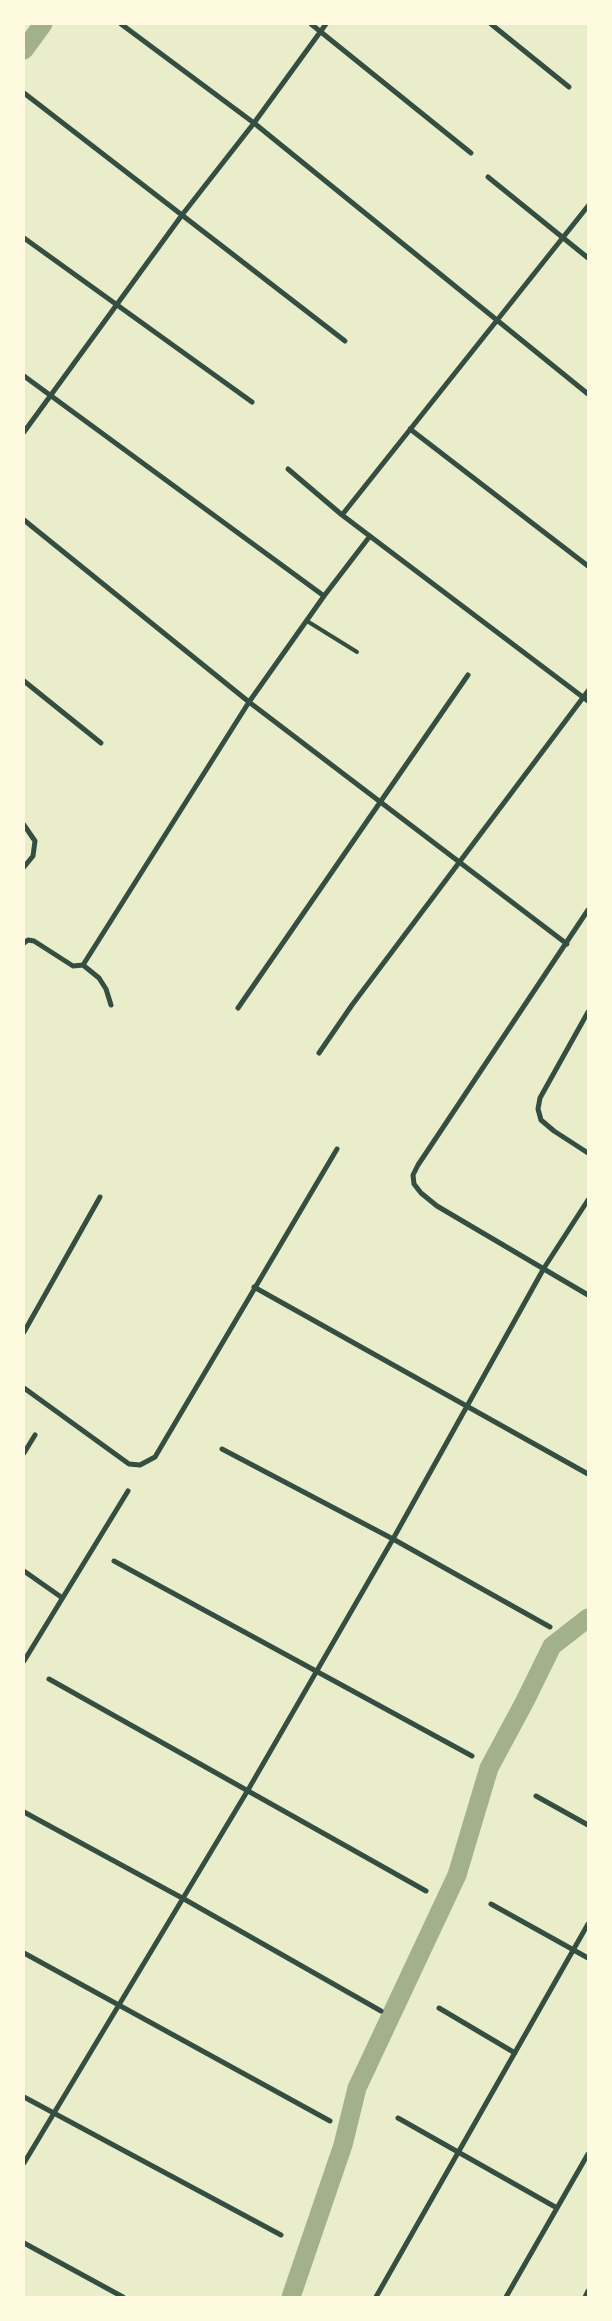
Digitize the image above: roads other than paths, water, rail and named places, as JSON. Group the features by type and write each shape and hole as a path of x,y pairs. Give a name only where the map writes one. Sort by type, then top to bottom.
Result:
{"street":[{"path":"121,24 254,123 588,394"},
{"path":"311,24 471,152"},
{"path":"24,432 182,215 254,123 326,24"},
{"path":"491,24 569,87"},
{"path":"24,93 345,341"},
{"path":"488,177 588,258"},
{"path":"342,515 588,206"},
{"path":"24,238 252,402"},
{"path":"24,376 324,596"},
{"path":"410,429 588,566"},
{"path":"288,469 342,515 586,699"},
{"path":"24,520 249,702 379,803 567,944"},
{"path":"83,965 249,702 324,596 370,536"},
{"path":"238,1008 468,676"},
{"path":"24,681 101,743"},
{"path":"320,1053 352,1005 586,699 588,691"},
{"path":"24,825 35,841 33,856 24,867"},
{"path":"588,910 418,1165 413,1176 414,1184 421,1193 437,1206 588,1295"},
{"path":"24,943 34,941 73,966 83,965 99,978 106,989 111,1005"},
{"path":"588,1012 586,1022 540,1098 538,1110 541,1120 554,1131 588,1152"},
{"path":"24,1388 129,1464 140,1465 149,1462 162,1448 254,1287 337,1149"},
{"path":"24,1332 100,1197"},
{"path":"24,2163 248,1790 544,1268 588,1200"},
{"path":"254,1287 588,1474"},
{"path":"24,1453 35,1435"},
{"path":"222,1449 392,1539 550,1627"},
{"path":"24,1661 61,1597 128,1491"},
{"path":"114,1560 472,1756"},
{"path":"24,1571 61,1597"},
{"path":"49,1679 426,1891"},
{"path":"536,1796 588,1825"},
{"path":"24,1812 184,1899 381,2011"},
{"path":"492,1904 588,1958"},
{"path":"376,2297 588,1924"},
{"path":"24,1953 330,2121"},
{"path":"439,2008 516,2053"},
{"path":"24,2097 281,2235"},
{"path":"398,2118 557,2208"},
{"path":"506,2297 588,2154"},
{"path":"24,2243 122,2297"},
{"path":"585,2297 588,2291"}],"lane":[{"path":"307,621 356,652"}],"waterway":[{"path":"24,50 43,24"},
{"path":"291,2297 343,2145 357,2088 457,1875 489,1768 552,1646 588,1618"}]}
